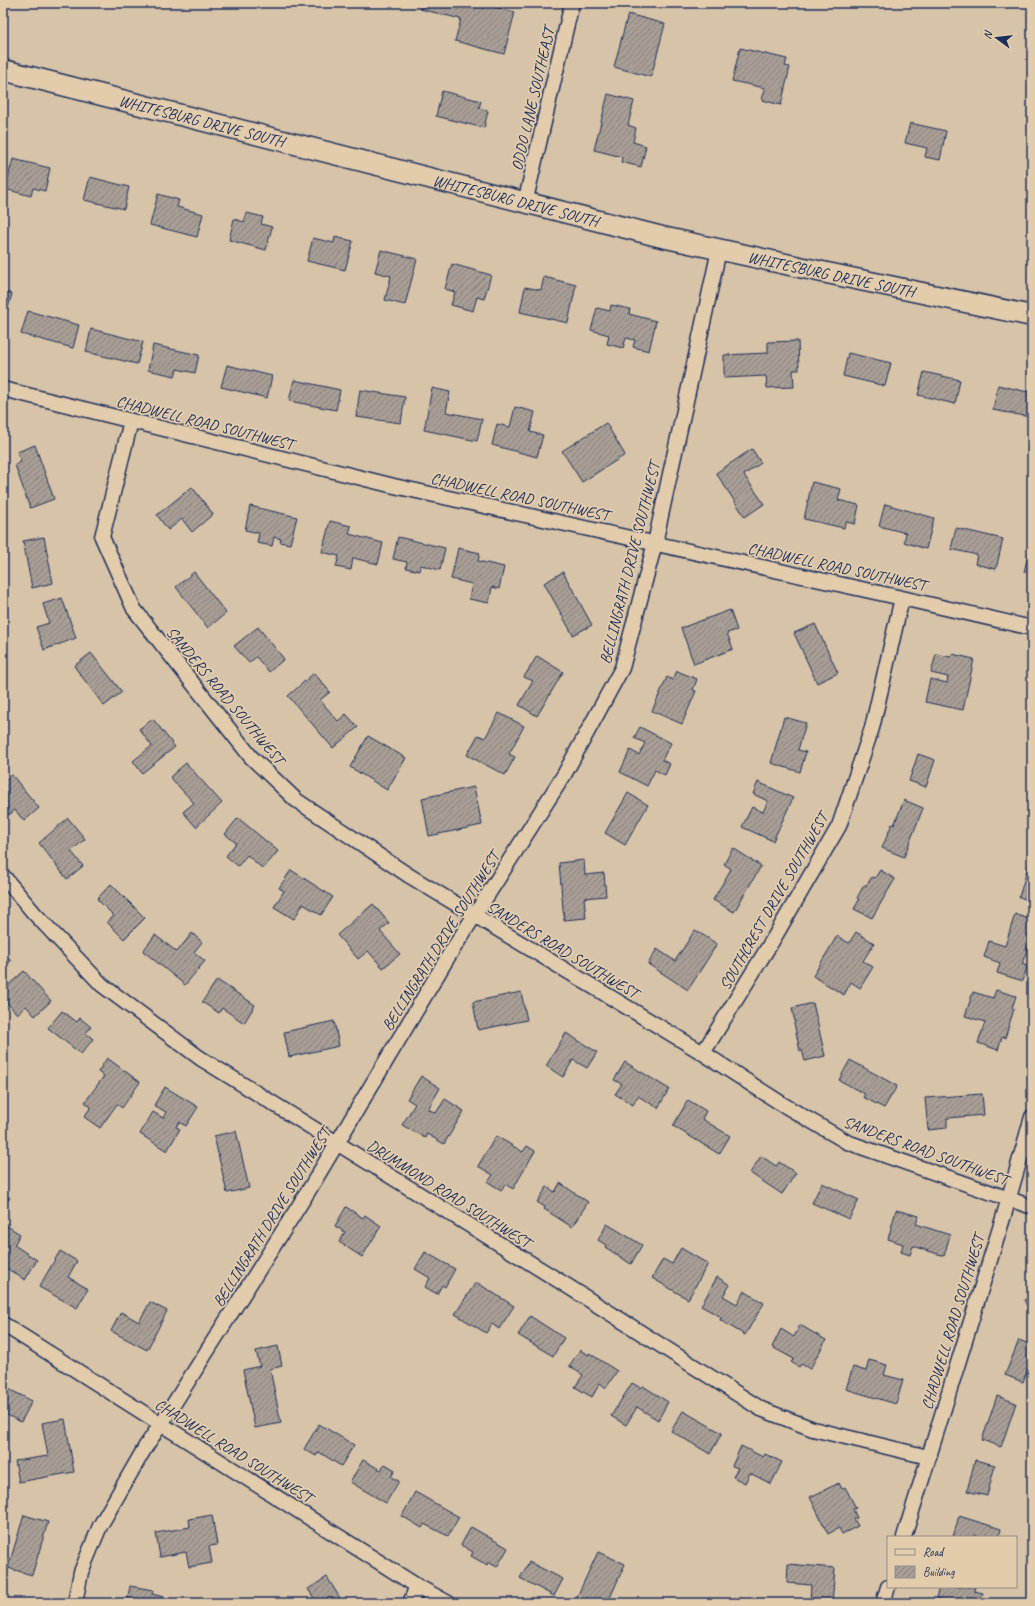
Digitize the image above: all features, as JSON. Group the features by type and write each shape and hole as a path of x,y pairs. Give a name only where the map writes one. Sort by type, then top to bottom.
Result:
{"main road":[{"name":"WHITESBURG DRIVE SOUTH","path":"3,70 662,237 1032,316"}],"street":[{"name":"ODDO LANE SOUTHEAST","path":"525,203 572,3"},
{"name":"BELLINGRATH DRIVE SOUTHWEST","path":"74,1603 81,1572 100,1526 146,1446 336,1144 475,915 564,775 622,668 655,544 719,250"},
{"name":"CHADWELL ROAD SOUTHWEST","path":"3,389 394,486 1032,628"},
{"name":"SANDERS ROAD SOUTHWEST","path":"131,421 102,537 134,609 251,757 296,800 408,875 703,1053 782,1104 847,1142 1032,1207"},
{"name":"SOUTHCREST DRIVE SOUTHWEST","path":"703,1053 774,938 839,826 872,728 902,598"},
{"name":"DRUMMOND ROAD SOUTHWEST","path":"3,876 34,913 102,985 200,1058 336,1144 569,1287 761,1409 813,1429 928,1457"},
{"name":"CHADWELL ROAD SOUTHWEST","path":"904,1536 1032,1117"},
{"name":"CHADWELL ROAD SOUTHWEST","path":"3,1324 417,1586 448,1603"},
{"path":"410,1603 417,1586"},
{"path":"883,1603 888,1588"}],"building":[{"path":"422,3 478,3 515,12 504,54 455,41 461,19 420,9"},
{"path":"628,14 665,24 651,77 614,67"},
{"path":"740,48 787,59 785,66 790,67 781,105 762,100 765,88 732,81"},
{"path":"442,91 481,101 479,108 488,111 484,128 436,116"},
{"path":"608,94 634,101 628,125 636,128 633,142 646,146 641,167 621,162 622,157 594,150"},
{"path":"910,123 946,131 940,160 925,157 927,148 905,143"},
{"path":"13,159 50,168 45,191 33,188 31,196 5,189"},
{"path":"90,177 129,187 124,209 84,200"},
{"path":"158,194 179,200 177,207 203,214 197,237 150,225"},
{"path":"247,213 263,217 261,224 272,227 266,250 229,240 234,219 244,222"},
{"path":"335,237 353,241 345,270 307,261 313,238 334,243"},
{"path":"381,250 417,259 405,305 385,300 391,276 375,272"},
{"path":"452,264 491,275 484,299 477,297 473,311 451,305 455,292 445,289"},
{"path":"544,277 576,285 568,323 520,312 525,287 541,290"},
{"path":"3,291 12,294 3,325"},
{"path":"611,305 630,309 629,314 656,321 649,351 633,347 635,340 626,338 623,348 607,344 609,335 591,330 597,308 610,311"},
{"path":"28,311 79,325 73,348 21,334"},
{"path":"91,329 143,342 137,364 86,352"},
{"path":"798,341 799,370 793,370 794,387 767,388 766,376 724,378 724,355 768,353 768,342"},
{"path":"153,345 199,355 195,373 177,369 175,376 148,370"},
{"path":"848,353 891,363 885,386 843,376"},
{"path":"227,365 272,376 267,398 221,387"},
{"path":"924,372 960,380 955,404 918,395"},
{"path":"294,380 340,390 336,410 289,401"},
{"path":"998,385 1032,393 1032,408 1030,417 993,410"},
{"path":"432,388 450,392 446,412 482,419 477,441 424,430"},
{"path":"360,390 405,397 401,423 356,417"},
{"path":"515,407 535,412 530,432 543,435 537,457 492,445 497,424 510,427"},
{"path":"606,423 625,455 582,482 562,451"},
{"path":"35,445 54,499 30,508 15,465 21,462 17,452"},
{"path":"752,449 761,463 744,475 764,504 745,517 716,473"},
{"path":"812,482 841,489 838,500 859,505 855,524 846,522 844,528 804,519"},
{"path":"192,487 213,514 192,532 182,519 168,530 157,515"},
{"path":"885,504 934,518 926,549 904,542 906,533 879,526"},
{"path":"250,506 297,517 290,544 280,542 281,539 274,537 272,546 257,543 259,533 245,530"},
{"path":"330,521 351,526 349,534 383,543 378,564 353,558 351,570 336,567 339,556 322,552"},
{"path":"956,528 1003,539 996,569 975,564 977,555 951,549"},
{"path":"44,537 53,583 32,588 23,541"},
{"path":"398,537 445,548 440,570 421,565 420,571 406,568 407,562 393,559"},
{"path":"458,548 480,553 478,561 504,567 499,589 492,587 489,603 469,599 472,584 451,579"},
{"path":"1029,552 1032,553 1032,574 1024,572"},
{"path":"194,572 226,613 208,628 176,587"},
{"path":"563,572 592,625 573,635 544,583"},
{"path":"62,598 76,638 44,650 36,627 49,623 43,604"},
{"path":"730,610 737,630 727,633 733,649 694,664 681,628"},
{"path":"815,624 838,673 817,683 794,633"},
{"path":"258,627 284,659 269,672 256,657 249,663 234,646"},
{"path":"91,653 122,692 104,706 74,666"},
{"path":"936,654 951,657 952,654 974,659 963,710 925,702 930,679 947,683 948,677 931,673"},
{"path":"537,656 563,672 537,716 519,705 533,681 524,677"},
{"path":"677,671 697,679 693,690 696,691 682,724 652,711 667,677 673,680"},
{"path":"314,673 330,692 320,700 338,721 346,714 358,727 333,748 288,696"},
{"path":"499,713 524,726 509,754 515,757 505,775 467,755 478,735 485,738"},
{"path":"784,717 806,723 798,750 806,752 800,772 771,763"},
{"path":"153,719 175,747 142,773 133,761 152,746 139,729"},
{"path":"640,727 671,743 662,760 670,764 665,775 655,770 647,786 620,772 630,750 639,755 645,743 634,738"},
{"path":"368,736 406,758 387,790 350,767"},
{"path":"918,754 935,760 926,787 909,781"},
{"path":"186,763 222,803 196,827 183,812 194,803 170,777"},
{"path":"12,775 39,808 24,821 15,810 9,815 3,807 3,782"},
{"path":"758,782 793,798 773,841 742,827 752,807 763,812 768,801 753,794"},
{"path":"474,787 482,825 429,836 422,798"},
{"path":"628,793 648,805 625,845 605,833"},
{"path":"904,800 923,808 904,857 882,848 892,824 894,825"},
{"path":"68,818 85,839 71,851 83,866 67,879 39,843"},
{"path":"238,818 278,851 263,869 247,855 238,866 226,856 236,843 225,834"},
{"path":"733,848 761,866 734,912 713,900 731,869 724,864"},
{"path":"1032,854 1032,901 1019,897"},
{"path":"584,860 585,875 604,873 606,896 584,898 586,918 564,920 559,863"},
{"path":"291,870 333,897 321,915 303,904 294,919 274,907 284,891 279,888"},
{"path":"880,870 895,879 872,918 854,909 859,900 857,898 864,885 866,886 872,877 875,878"},
{"path":"111,884 145,918 124,939 107,922 114,916 97,899"},
{"path":"373,904 389,923 380,931 400,954 383,968 368,951 358,959 337,935"},
{"path":"1015,914 1032,920 1028,937 1031,938 1022,964 1027,966 1023,981 997,973 1000,963 984,957 989,941 1005,946"},
{"path":"695,930 717,944 688,990 648,964 657,949 675,961"},
{"path":"856,932 874,943 863,961 873,967 860,988 851,982 844,995 813,976 837,936 849,943"},
{"path":"192,933 202,942 194,952 205,961 185,985 143,951 155,935 177,952"},
{"path":"3,952 11,961 3,967"},
{"path":"24,971 51,1001 35,1016 26,1006 17,1014 3,998 3,990"},
{"path":"217,980 255,1005 244,1023 222,1008 219,1013 202,1002"},
{"path":"996,990 1016,996 1012,1008 1014,1009 1005,1038 1002,1037 998,1050 978,1043 985,1022 965,1016 973,992 993,998"},
{"path":"521,992 527,1020 478,1030 473,1002"},
{"path":"813,1003 825,1056 805,1061 802,1050 800,1051 792,1008"},
{"path":"62,1011 77,1022 80,1018 91,1027 86,1033 93,1039 81,1054 48,1028"},
{"path":"334,1021 339,1046 289,1057 284,1032"},
{"path":"566,1033 597,1052 587,1068 573,1060 563,1077 546,1066"},
{"path":"107,1058 140,1082 122,1108 117,1104 100,1128 84,1117 91,1107 85,1102 104,1076 98,1072"},
{"path":"850,1060 897,1086 884,1108 863,1097 865,1094 839,1080"},
{"path":"625,1062 669,1089 658,1108 638,1096 633,1105 615,1094 622,1084 614,1080"},
{"path":"421,1076 440,1088 428,1109 436,1113 445,1099 464,1111 444,1144 427,1134 425,1138 402,1125 415,1104 407,1099"},
{"path":"165,1087 198,1107 186,1126 179,1122 176,1127 180,1129 167,1151 140,1134 153,1112 163,1118 166,1112 154,1105"},
{"path":"982,1094 984,1115 947,1118 947,1128 928,1130 925,1098"},
{"path":"688,1100 706,1111 702,1119 730,1136 719,1154 673,1126"},
{"path":"236,1131 249,1188 227,1193 214,1136"},
{"path":"496,1136 523,1152 527,1146 535,1151 513,1189 505,1184 501,1190 488,1182 493,1175 478,1166"},
{"path":"761,1156 776,1166 779,1162 796,1173 782,1194 750,1173"},
{"path":"560,1183 588,1202 572,1227 544,1209 545,1207 537,1202 547,1187 555,1192"},
{"path":"822,1183 859,1200 849,1219 812,1203"},
{"path":"3,1193 10,1198 3,1207"},
{"path":"346,1207 363,1218 365,1215 381,1226 362,1257 339,1242 345,1232 335,1226"},
{"path":"896,1210 919,1216 916,1224 950,1235 944,1256 913,1246 910,1255 901,1252 903,1244 888,1239"},
{"path":"607,1224 642,1245 631,1264 605,1247 606,1245 598,1240"},
{"path":"7,1226 20,1234 14,1245 37,1260 25,1280 3,1266 3,1232"},
{"path":"681,1248 708,1264 688,1299 652,1278 663,1259 672,1264"},
{"path":"60,1251 77,1261 68,1277 88,1289 77,1308 39,1287"},
{"path":"425,1252 455,1269 445,1287 442,1285 437,1294 425,1287 430,1278 415,1269"},
{"path":"717,1277 730,1285 723,1296 737,1304 744,1291 764,1303 745,1335 720,1320 721,1317 701,1306"},
{"path":"476,1282 514,1306 499,1329 492,1324 486,1333 455,1314"},
{"path":"1032,1296 1032,1315 1024,1300"},
{"path":"150,1302 167,1311 147,1350 111,1331 121,1312 139,1322"},
{"path":"530,1316 564,1338 553,1356 518,1335"},
{"path":"800,1325 826,1340 810,1369 801,1364 799,1367 791,1362 794,1359 772,1347 781,1329 794,1337"},
{"path":"1019,1340 1032,1345 1032,1357 1023,1382 1005,1375"},
{"path":"278,1346 282,1366 270,1369 281,1423 255,1428 243,1370 260,1366 256,1351"},
{"path":"580,1350 588,1355 589,1353 617,1371 606,1388 600,1383 592,1397 575,1387 583,1375 569,1366"},
{"path":"869,1360 887,1365 884,1375 903,1380 896,1404 846,1389 853,1367 866,1371"},
{"path":"632,1383 641,1388 643,1386 668,1402 658,1420 637,1407 626,1425 611,1416"},
{"path":"3,1386 32,1401 21,1422 3,1413"},
{"path":"997,1396 1016,1403 1001,1447 982,1440"},
{"path":"683,1411 722,1433 710,1454 671,1431"},
{"path":"65,1419 74,1472 19,1482 15,1461 48,1456 42,1423"},
{"path":"319,1424 354,1445 341,1466 319,1452 316,1456 304,1449"},
{"path":"741,1446 763,1457 765,1454 782,1462 771,1484 750,1473 745,1483 733,1477 738,1468 732,1466"},
{"path":"363,1460 381,1470 385,1464 395,1470 391,1477 399,1481 386,1503 350,1482"},
{"path":"975,1460 995,1465 987,1496 967,1491"},
{"path":"839,1483 842,1489 845,1487 856,1508 853,1509 857,1518 854,1519 858,1526 842,1534 839,1528 828,1534 810,1497"},
{"path":"415,1492 459,1517 448,1536 424,1524 422,1528 402,1516"},
{"path":"24,1515 48,1522 32,1575 8,1568"},
{"path":"212,1515 217,1545 209,1546 212,1563 189,1567 186,1552 160,1557 156,1533 190,1527 189,1519"},
{"path":"959,1516 1001,1529 999,1536 953,1536"},
{"path":"471,1527 508,1548 497,1567 488,1562 487,1565 471,1556 473,1552 461,1545"},
{"path":"598,1552 625,1564 609,1600 617,1603 574,1603"},
{"path":"529,1562 563,1579 554,1596 520,1578"},
{"path":"788,1564 835,1568 832,1603 810,1603 811,1585 787,1583"},
{"path":"327,1577 343,1603 317,1603 308,1589"},
{"path":"130,1586 153,1590 152,1594 164,1597 163,1603 127,1603"},
{"path":"939,1588 975,1588 974,1591 983,1593 980,1603 972,1603 962,1600 961,1603 938,1603 939,1599 936,1598"}]}
